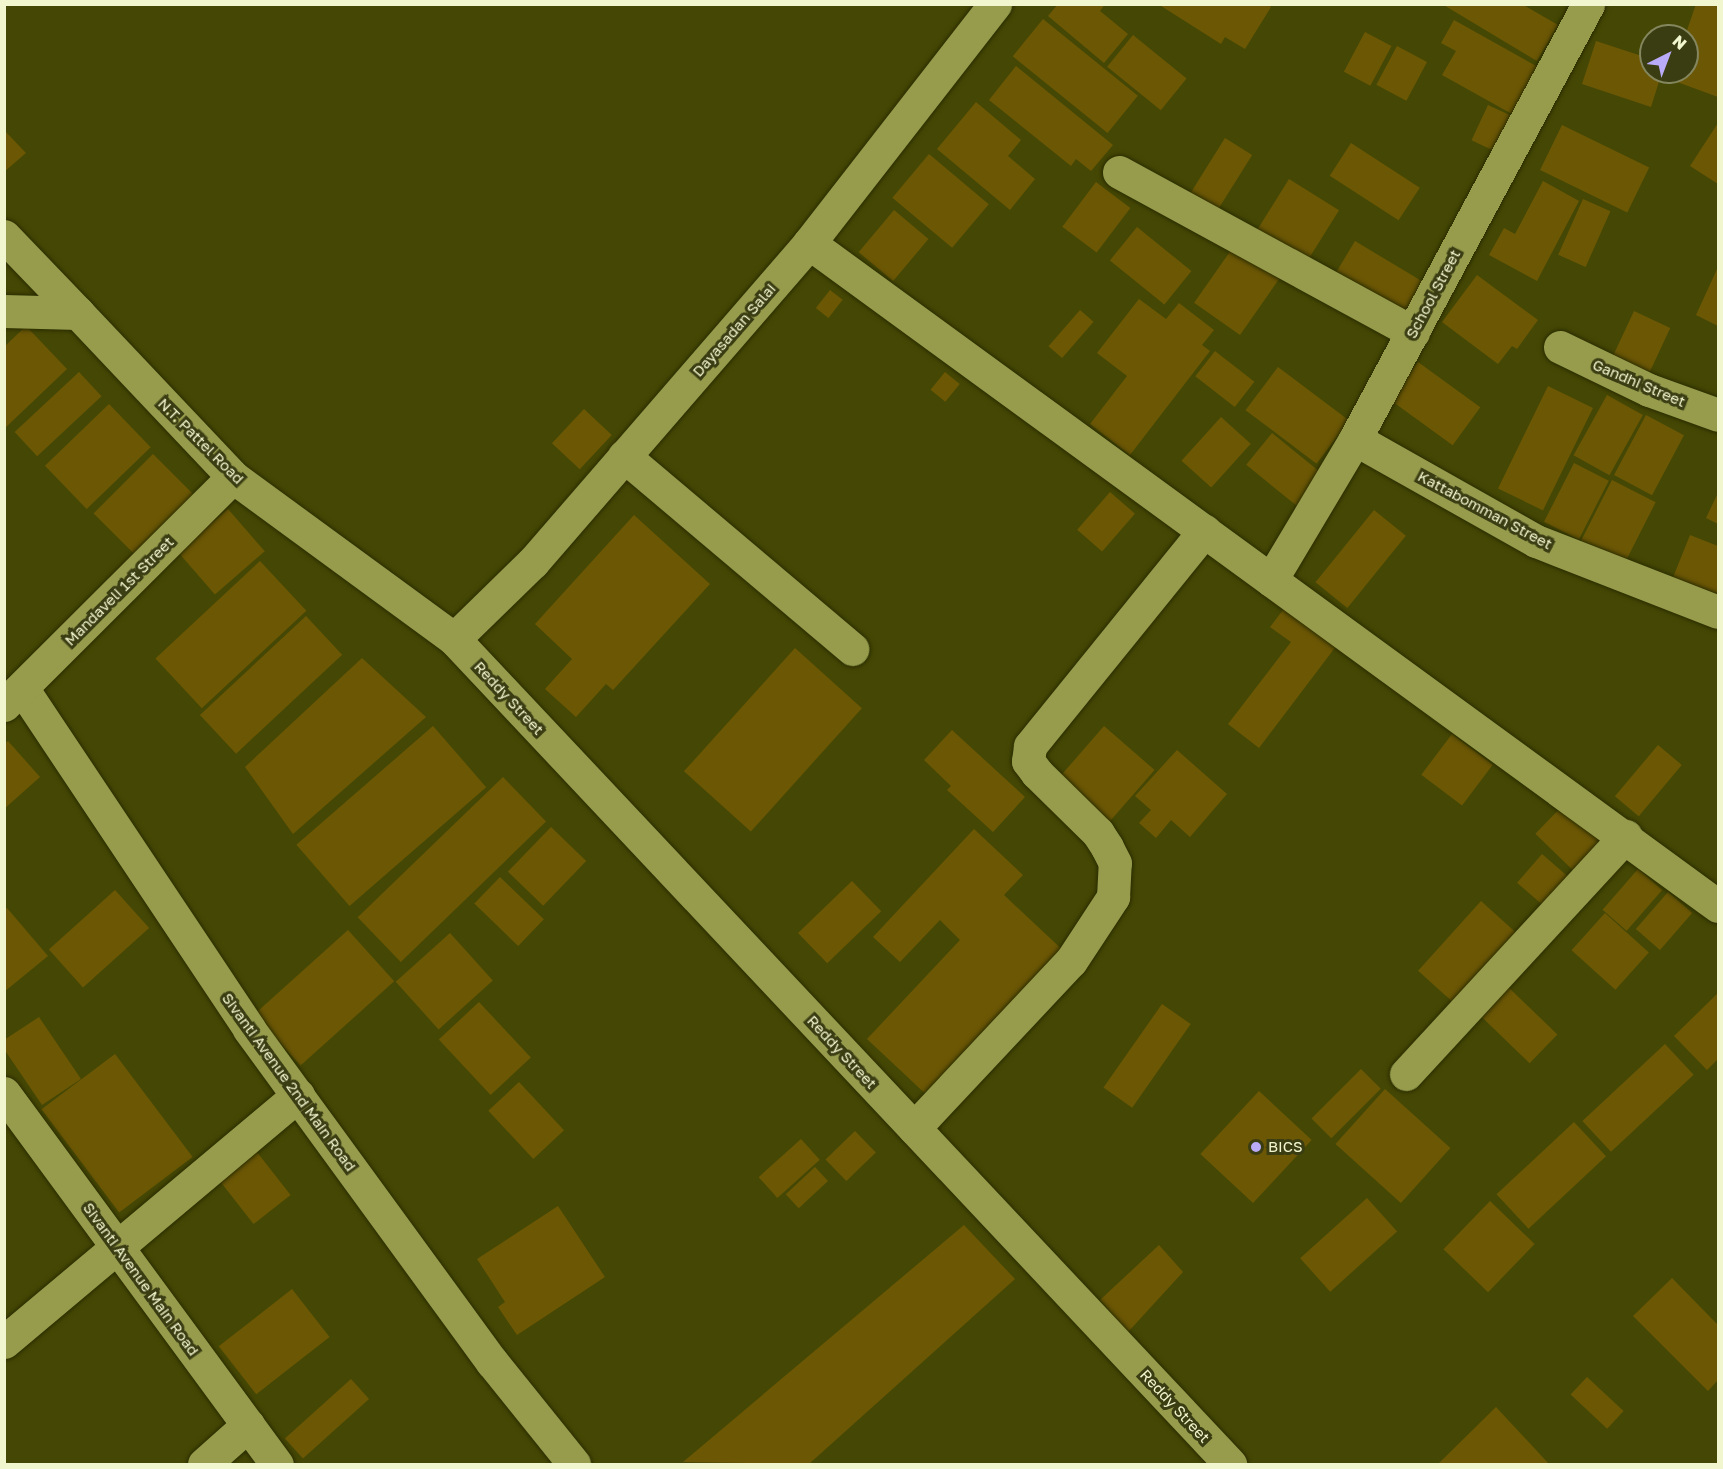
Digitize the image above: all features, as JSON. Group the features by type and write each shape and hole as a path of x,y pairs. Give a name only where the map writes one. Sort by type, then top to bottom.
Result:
{"street":[{"name":"Dayasadan Salai","path":"454,639 533,562 809,243 995,4"},
{"name":"School Street","path":"1271,580 1356,439 1588,4"},
{"path":"1119,172 1413,332"},
{"name":"N.T. Pattel Road","path":"4,236 233,477 454,639"},
{"path":"809,243 1626,836 1719,906"},
{"path":"4,311 78,314"},
{"name":"Gandhi Street","path":"1560,347 1649,390 1719,415"},
{"name":"Kattabomman Street","path":"1356,439 1536,540 1719,612"},
{"path":"624,456 852,650"},
{"name":"Mandaveli 1st Street","path":"13,696 233,477"},
{"path":"914,1128 1071,962 1113,897 1115,863 1107,847 1098,833 1037,773 1028,761 1030,746 1204,531"},
{"name":"Reddy Street","path":"454,639 1230,1464"},
{"name":"Sivanti Avenue 2nd Main Road","path":"13,696 249,1029 492,1362 574,1464"},
{"path":"1406,1074 1626,836"},
{"name":"Sivanti Avenue Main Road","path":"4,1093 277,1464"},
{"path":"4,1342 298,1095"},
{"path":"204,1464 248,1425"}],"building":[{"path":"1058,4 1105,4 1100,11 1128,34 1104,63 1048,16"},
{"path":"1158,4 1267,4 1271,7 1245,49 1225,37 1221,44"},
{"path":"1442,4 1522,4 1558,25 1537,61"},
{"path":"1696,4 1718,4 1718,97 1683,84 1699,84 1699,24 1689,24"},
{"path":"1043,19 1138,96 1108,133 1013,56"},
{"path":"1454,20 1547,72 1521,119 1442,75 1456,51 1441,43"},
{"path":"1365,32 1391,46 1370,86 1344,72"},
{"path":"1133,35 1187,78 1161,110 1107,67"},
{"path":"1596,41 1639,55 1639,84 1658,84 1651,107 1582,84"},
{"path":"1397,46 1427,62 1406,101 1376,85"},
{"path":"1016,66 1113,145 1091,171 1076,159 1071,166 989,100"},
{"path":"976,102 1021,140 1008,156 1035,179 1010,210 937,149"},
{"path":"1488,105 1522,121 1506,156 1472,140"},
{"path":"1718,123 1718,184 1690,166"},
{"path":"1562,125 1649,168 1627,212 1540,170"},
{"path":"4,130 26,153 4,172"},
{"path":"1225,138 1252,155 1218,210 1191,193"},
{"path":"1351,143 1420,188 1399,220 1330,176"},
{"path":"929,154 989,204 952,248 892,198"},
{"path":"1289,179 1339,210 1308,260 1258,229"},
{"path":"1543,181 1579,201 1537,281 1489,255 1504,228 1515,234"},
{"path":"1096,182 1130,208 1097,253 1062,227"},
{"path":"1583,199 1610,211 1586,267 1558,255"},
{"path":"894,210 928,239 893,281 859,252"},
{"path":"1137,227 1191,271 1164,304 1110,260"},
{"path":"1355,241 1432,287 1414,318 1336,272"},
{"path":"1236,243 1282,275 1240,335 1194,303"},
{"path":"1718,267 1718,326 1696,315"},
{"path":"1477,275 1538,320 1517,349 1512,346 1498,364 1442,322"},
{"path":"830,290 843,300 828,318 816,308"},
{"path":"1139,299 1166,319 1179,303 1214,330 1202,345 1210,351 1130,455 1090,424 1127,376 1097,353"},
{"path":"1080,310 1094,322 1062,358 1049,346"},
{"path":"1634,311 1670,328 1647,378 1611,361"},
{"path":"26,326 67,369 4,429 4,347"},
{"path":"1215,351 1254,382 1235,407 1195,376"},
{"path":"1418,362 1480,407 1453,445 1390,400"},
{"path":"1278,367 1349,421 1317,464 1246,410"},
{"path":"79,372 102,396 37,456 15,432"},
{"path":"945,372 960,384 945,402 931,390"},
{"path":"1548,386 1593,408 1543,510 1498,488"},
{"path":"1607,395 1643,415 1609,475 1574,455"},
{"path":"109,404 151,447 87,509 45,466"},
{"path":"584,409 612,435 580,469 552,443"},
{"path":"1646,415 1684,435 1652,495 1614,475"},
{"path":"1221,417 1251,444 1211,488 1182,461"},
{"path":"1272,433 1324,475 1298,507 1246,465"},
{"path":"153,454 195,496 135,555 94,513"},
{"path":"1574,463 1609,481 1579,540 1544,522"},
{"path":"1612,480 1656,502 1623,566 1579,544"},
{"path":"1110,492 1135,514 1102,551 1077,530"},
{"path":"1718,496 1718,524 1706,518"},
{"path":"228,509 265,551 215,595 178,552"},
{"path":"1374,510 1406,536 1347,608 1315,582"},
{"path":"634,515 710,584 613,690 606,684 576,717 545,689 572,659 535,624"},
{"path":"1690,535 1718,546 1718,599 1672,580"},
{"path":"260,561 306,611 202,708 155,659"},
{"path":"1286,606 1337,645 1259,748 1228,724 1291,642 1270,627"},
{"path":"306,616 342,655 236,754 200,715"},
{"path":"795,648 862,708 751,832 684,771"},
{"path":"362,658 426,717 293,834 245,767"},
{"path":"433,726 486,787 350,906 296,845"},
{"path":"1104,726 1155,770 1107,824 1057,780"},
{"path":"952,730 1025,797 993,832 947,790 951,786 924,760"},
{"path":"1452,734 1493,765 1462,805 1421,775"},
{"path":"8,741 40,777 4,809 4,744"},
{"path":"1658,745 1682,765 1639,816 1615,796"},
{"path":"1177,750 1227,794 1190,837 1171,820 1156,838 1139,823 1151,810 1135,796"},
{"path":"503,777 546,822 401,962 358,917"},
{"path":"1568,800 1609,840 1576,873 1535,834"},
{"path":"551,827 586,861 543,906 508,872"},
{"path":"974,829 1023,875 1004,895 1068,955 932,1100 867,1039 960,940 940,920 900,962 873,937"},
{"path":"1542,854 1576,884 1551,912 1517,883"},
{"path":"1638,869 1662,890 1627,931 1603,910"},
{"path":"500,877 544,919 518,946 474,904"},
{"path":"852,881 881,911 827,963 798,933"},
{"path":"115,890 149,928 83,987 49,950"},
{"path":"1668,892 1692,913 1660,950 1636,929"},
{"path":"1481,901 1519,935 1456,1005 1418,971"},
{"path":"7,908 48,956 4,992 4,910"},
{"path":"1605,913 1649,952 1615,990 1572,950"},
{"path":"348,930 394,981 301,1066 254,1014"},
{"path":"450,933 493,981 439,1029 396,982"},
{"path":"1502,981 1557,1034 1530,1063 1474,1010"},
{"path":"1718,993 1718,1059 1707,1070 1674,1036"},
{"path":"479,1002 531,1058 491,1095 439,1040"},
{"path":"1162,1004 1191,1024 1132,1108 1103,1088"},
{"path":"39,1017 81,1079 42,1105 4,1049 4,1040"},
{"path":"1665,1044 1694,1075 1611,1152 1582,1121"},
{"path":"115,1054 193,1157 119,1212 42,1109"},
{"path":"1361,1069 1381,1089 1331,1138 1312,1118"},
{"path":"519,1082 564,1130 533,1159 488,1111"},
{"path":"1385,1089 1450,1148 1401,1203 1335,1144"},
{"name":"BICS","path":"1259,1091 1312,1140 1253,1203 1200,1154"},
{"path":"1574,1122 1606,1156 1529,1229 1496,1194"},
{"path":"855,1131 876,1153 846,1181 826,1159"},
{"path":"801,1139 820,1160 777,1198 759,1177"},
{"path":"253,1147 291,1195 254,1224 216,1176"},
{"path":"815,1167 828,1181 799,1208 786,1194"},
{"path":"1367,1198 1397,1231 1330,1292 1300,1258"},
{"path":"1490,1201 1535,1244 1488,1292 1443,1249"},
{"path":"558,1206 605,1277 517,1335 498,1307 505,1302 477,1259"},
{"path":"964,1225 1015,1279 809,1464 683,1462"},
{"path":"1159,1245 1183,1272 1128,1332 1100,1300"},
{"path":"1672,1278 1718,1325 1718,1380 1708,1391 1633,1316"},
{"path":"292,1289 330,1337 256,1394 219,1346"},
{"path":"1587,1377 1624,1411 1607,1429 1571,1395"},
{"path":"351,1379 369,1399 303,1459 285,1439"},
{"path":"1496,1407 1549,1464 1438,1464"}],"place":[{"name":"BICS","path":"1256,1147"}]}
